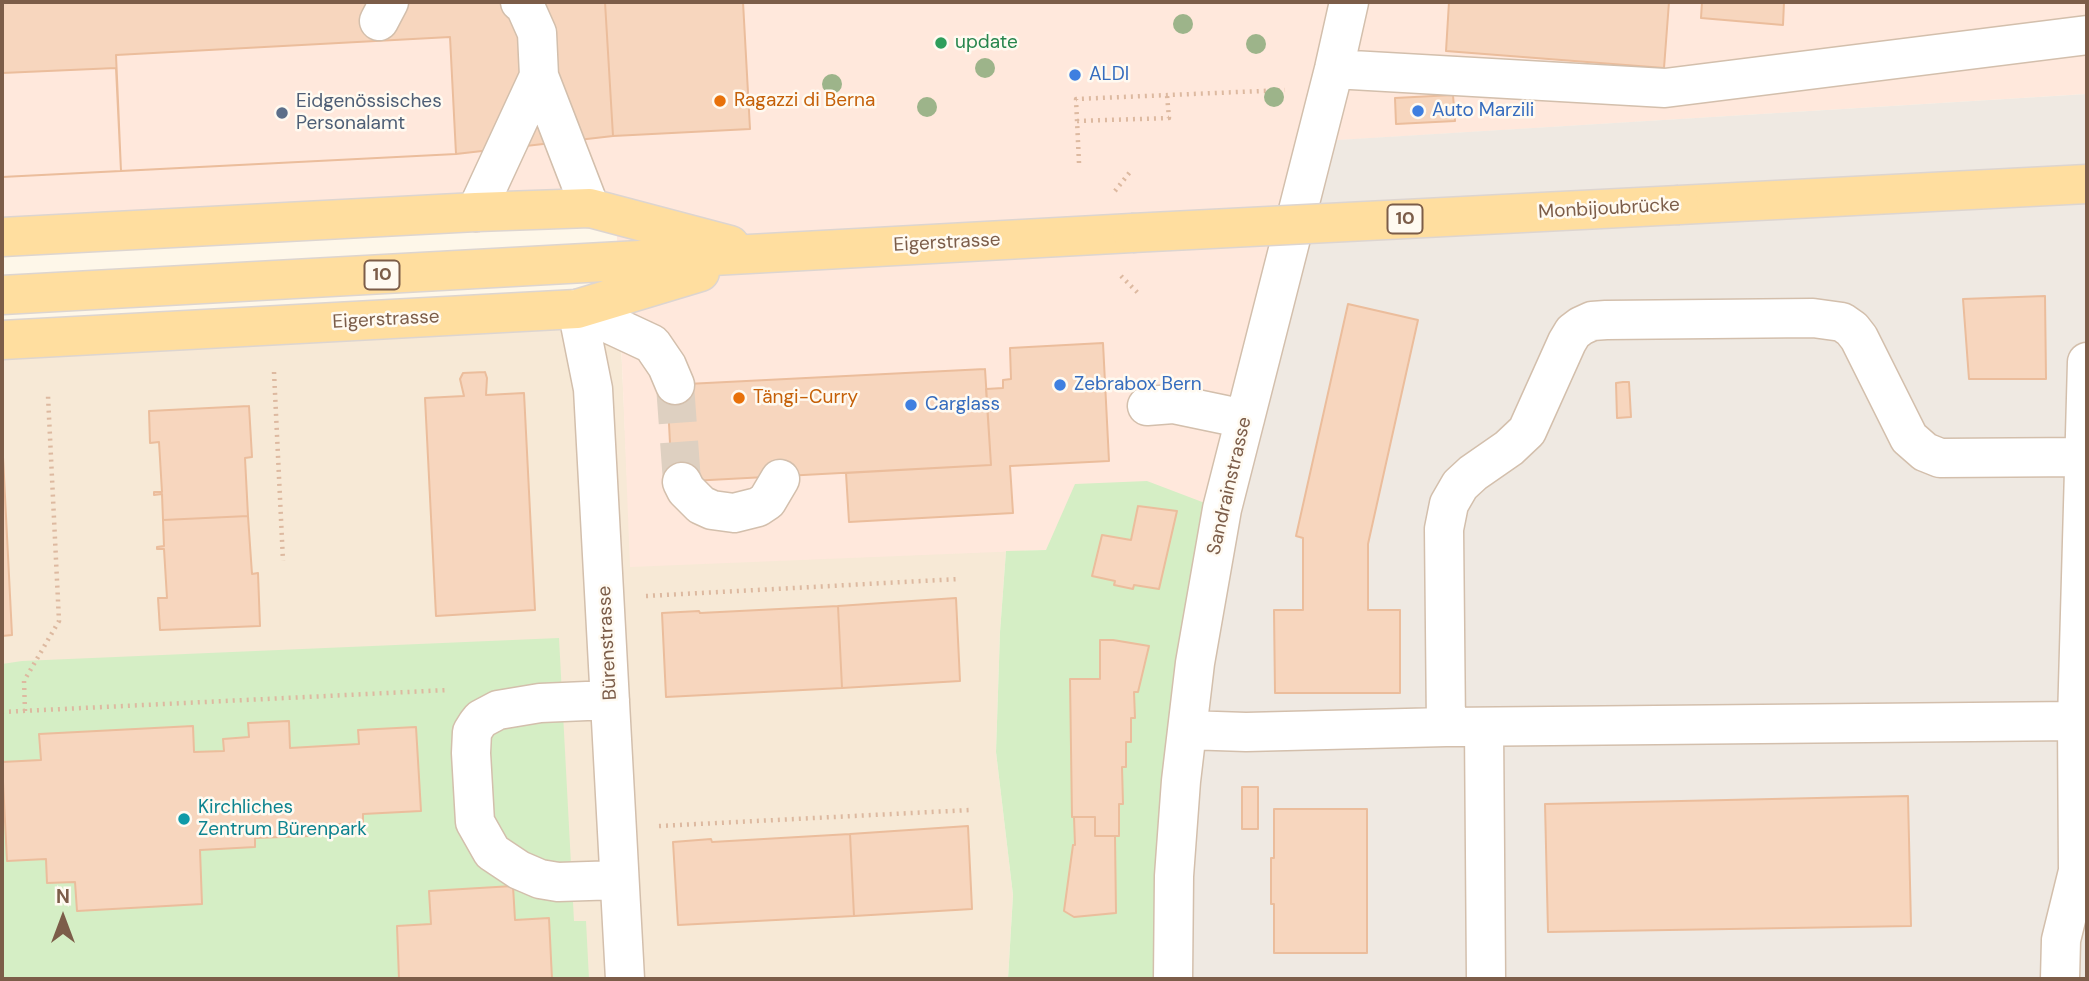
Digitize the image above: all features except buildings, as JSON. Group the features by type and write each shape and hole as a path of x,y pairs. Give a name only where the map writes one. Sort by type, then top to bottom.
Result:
{"main road":[{"name":"Monbijoubrücke","path":"1132,233 2087,184"},
{"name":"Eigerstrasse","path":"2,237 590,208 763,254"},
{"name":"Eigerstrasse","path":"2,295 1132,233"},
{"name":"Eigerstrasse","path":"2,340 578,309 763,254"}],"street":[{"path":"520,2 537,33 539,76 590,208"},
{"name":"Sandrainstrasse","path":"1173,979 1174,876 1181,781 1195,663 1223,509 1349,2"},
{"path":"1334,69 1665,88 2087,35"},
{"path":"476,212 539,76"},
{"path":"578,309 652,344 667,366 675,386"},
{"name":"Bürenstrasse","path":"578,309 593,389 625,979"},
{"path":"1446,727 1444,529 1449,504 1460,485 1527,431 1567,341 1573,332 1592,321 1812,318 1842,322 1853,329 1859,338 1909,438 1925,452 1940,458 2085,457"},
{"path":"2060,979 2061,940 2078,871 2077,721 2087,362"},
{"path":"1147,406 1173,404 1245,419"},
{"path":"682,482 701,505 712,510 734,513 758,507 767,501 780,479"},
{"path":"610,700 540,703 498,710 477,724 472,732 471,753 475,822 492,852 519,870 540,879 558,882 620,880"},
{"path":"1187,730 1246,732 1446,727 2077,721"},
{"path":"1483,727 1486,979"}],"path":[{"path":"1079,163 1076,99 1286,90"},
{"path":"1077,121 1168,118 1167,94"},
{"path":"274,372 283,561"},
{"path":"25,711 24,681 59,621 48,396"},
{"path":"645,596 959,579"},
{"path":"2,712 436,691"},
{"path":"657,827 970,810"}],"shaded area":[{"path":"2,2 2087,2 2087,94 1309,142 1218,508 1046,550 630,567 616,213 2,239"},
{"path":"2087,94 2087,979 1179,979 1202,661 1321,141"},
{"path":"620,320 631,566 1006,551 996,752 1013,895 1008,979 2,979 2,354"}],"green space":[{"path":"1147,481 1218,508 1167,979 1008,979 1013,895 996,752 1006,551 1046,550 1075,484"},
{"path":"559,638 574,921 586,921 589,979 2,979 2,664"}],"tunnel":[{"path":"675,385 682,482"}],"place":[{"name":"update","path":"941,43"},
{"name":"ALDI","path":"1075,75"},
{"name":"Ragazzi di Berna","path":"720,101"},
{"name":"Auto Marzili","path":"1418,111"},
{"name":"Eidgenössisches Personalamt","path":"282,113"},
{"name":"Zebrabox Bern","path":"1060,385"},
{"name":"Tängi-Curry","path":"739,398"},
{"name":"Carglass","path":"911,405"},
{"name":"Kirchliches Zentrum Bürenpark","path":"184,819"}]}
